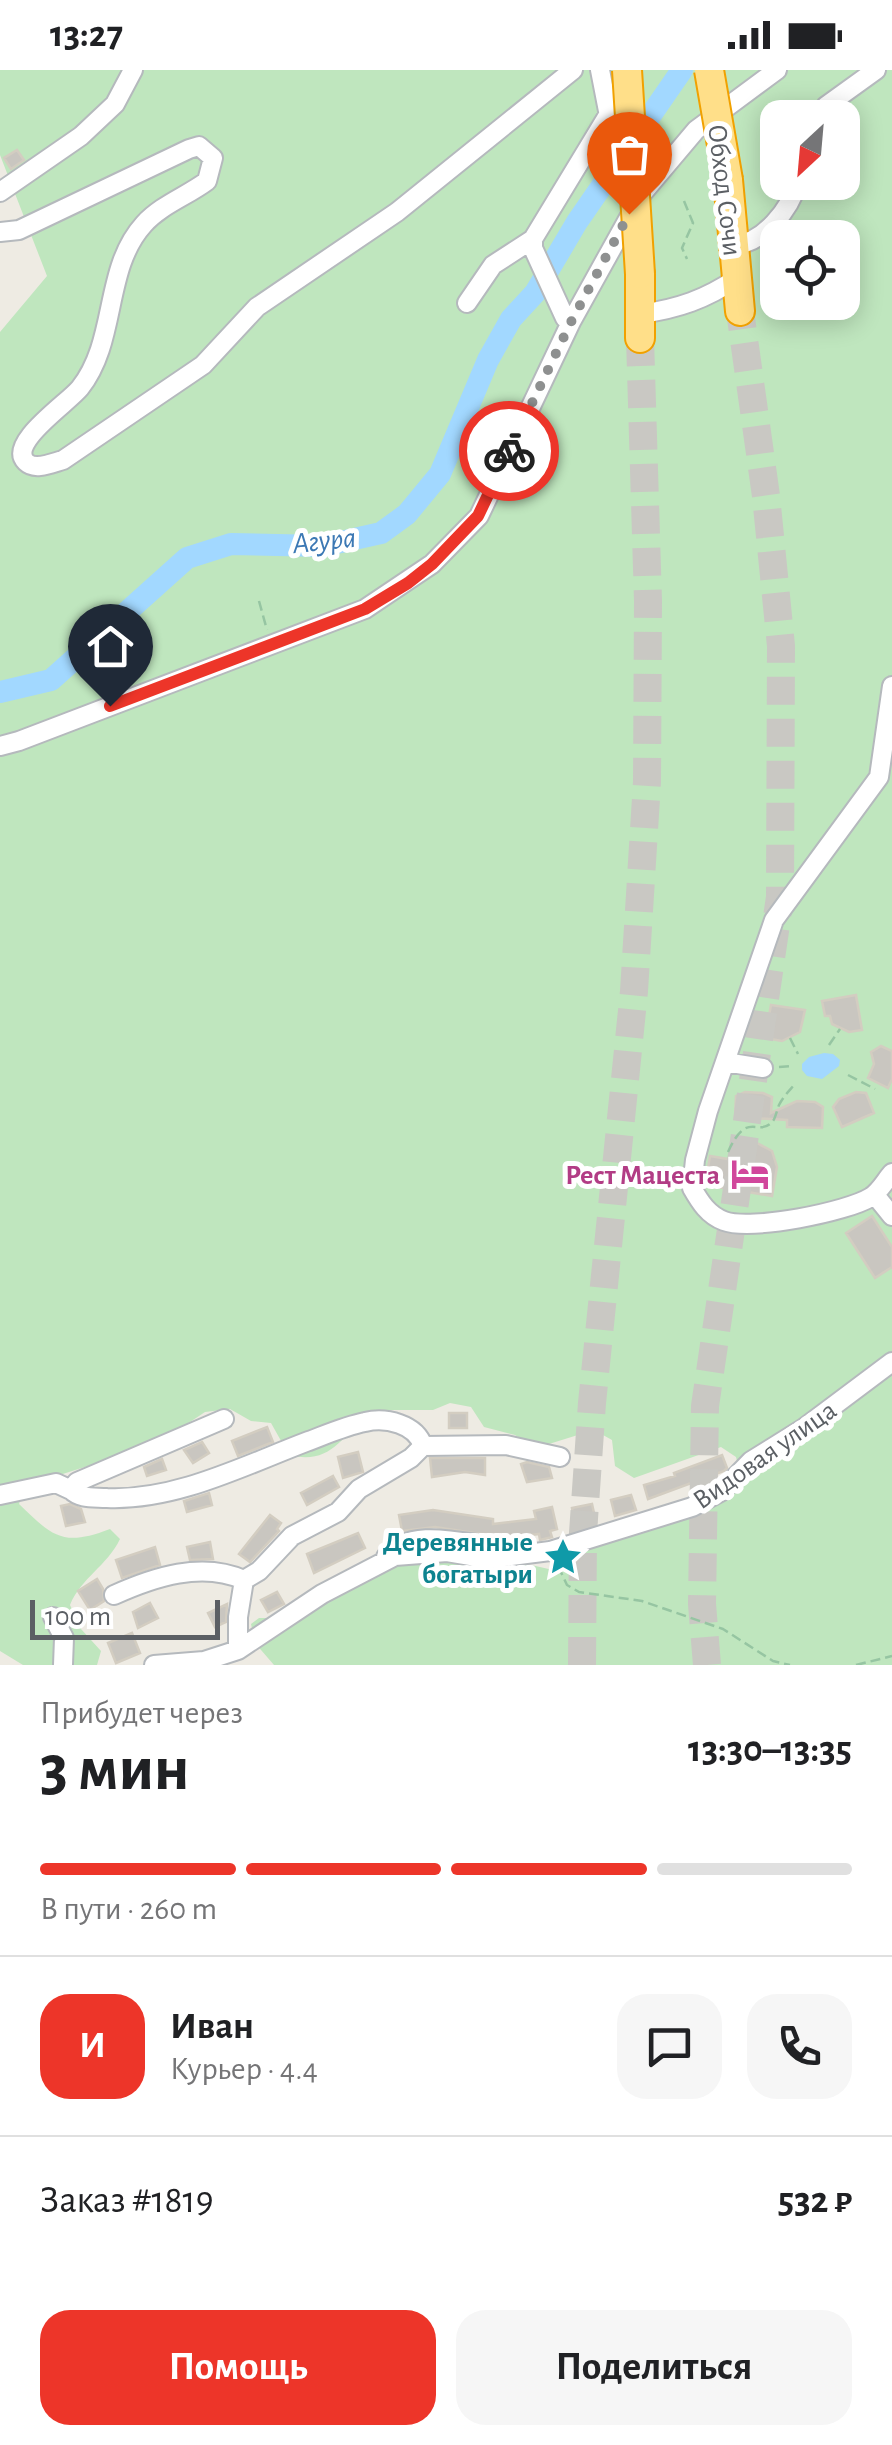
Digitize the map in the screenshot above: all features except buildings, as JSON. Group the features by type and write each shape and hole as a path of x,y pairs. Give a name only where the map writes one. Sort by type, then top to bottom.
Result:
{"highway":[{"path":"630,70 640,326"},
{"name":"Обход Сочи","path":"709,70 728,180 740,311"}],"street":[{"path":"0,192 81,136 114,104 133,70"},
{"path":"0,232 19,230 189,149 199,146 213,158 206,180 144,224 128,248 106,337 93,368 81,387 22,445 26,462 43,466 62,460 146,400 181,381 226,342 256,306 397,212 573,70"},
{"path":"600,70 608,111"},
{"path":"467,303 493,265 533,244 630,70"},
{"path":"0,746 365,609 432,564 478,516 571,322 625,221 669,158 696,130 777,70"},
{"path":"834,100 876,70"},
{"path":"734,244 752,240 768,228 789,200"},
{"path":"533,244 565,318 571,322"},
{"path":"640,326 709,297 737,278"},
{"path":"892,686 879,776 774,920 695,1160 692,1188 709,1213 724,1221 752,1224 849,1207 875,1195 892,1173"},
{"path":"725,1062 763,1068"},
{"path":"875,1195 892,1216"},
{"name":"Видовая улица","path":"154,1665 204,1661 238,1650 322,1594 395,1556 447,1552 489,1559 550,1551 692,1507 722,1491 751,1462 892,1362"},
{"path":"70,1490 77,1482 224,1419"},
{"path":"0,1495 56,1483 86,1497 130,1499 203,1482 367,1421 404,1426 420,1436 424,1446"},
{"path":"114,1595 161,1577 206,1570 244,1580 259,1571 292,1536 338,1512 359,1489 424,1446 494,1444 560,1458"},
{"path":"380,1565 392,1548 404,1542 441,1540 490,1546"},
{"path":"238,1650 244,1580"},
{"path":"53,1617 64,1638 62,1665"}],"path":[{"path":"684,201 693,223 682,248 686,259"},
{"path":"259,601 272,646"},
{"path":"829,1045 840,1029"},
{"path":"790,1038 798,1054"},
{"path":"848,1074 875,1089"},
{"path":"728,1152 743,1127 765,1126 774,1120 781,1100 795,1084"},
{"path":"550,1551 567,1585 579,1592 642,1601 707,1623 773,1660 790,1665"},
{"path":"856,1665 892,1656"}],"green space":[{"path":"0,70 892,70 892,1665 274,1665 255,1643 251,1624 259,1618 277,1618 395,1554 466,1550 553,1570 579,1554 742,1481 736,1457 721,1447 634,1478 615,1466 612,1440 594,1430 536,1448 515,1435 484,1427 471,1407 450,1403 433,1410 365,1414 333,1448 303,1457 289,1455 271,1423 251,1421 230,1409 205,1412 157,1444 25,1486 19,1504 50,1531 70,1538 110,1529 120,1539 70,1605 81,1629 101,1651 97,1665 23,1665 0,1651 0,332 47,276 0,155"}],"water":[{"path":"824,1053 840,1060 839,1066 822,1079 807,1076 802,1064 809,1057"}],"waterway":[{"name":"Агура","path":"0,692 51,680 187,558 231,544 323,546 381,533 407,514 440,474 488,360 511,319 535,293 577,222 682,70"}],"tunnel":[{"path":"707,1665 702,1604 705,1406 780,897 781,646 766,496 740,311"},
{"path":"582,1665 583,1533 592,1403 634,991 647,782 648,601 640,338"}],"way so far":[{"path":"509,451 629,214"}],"place":[{"name":"Рест Мацеста","path":"750,1174"},
{"name":"Деревянные богатыри","path":"563,1557"}],"route":[{"path":"110,706 365,609 408,583 478,516 509,451"}]}
